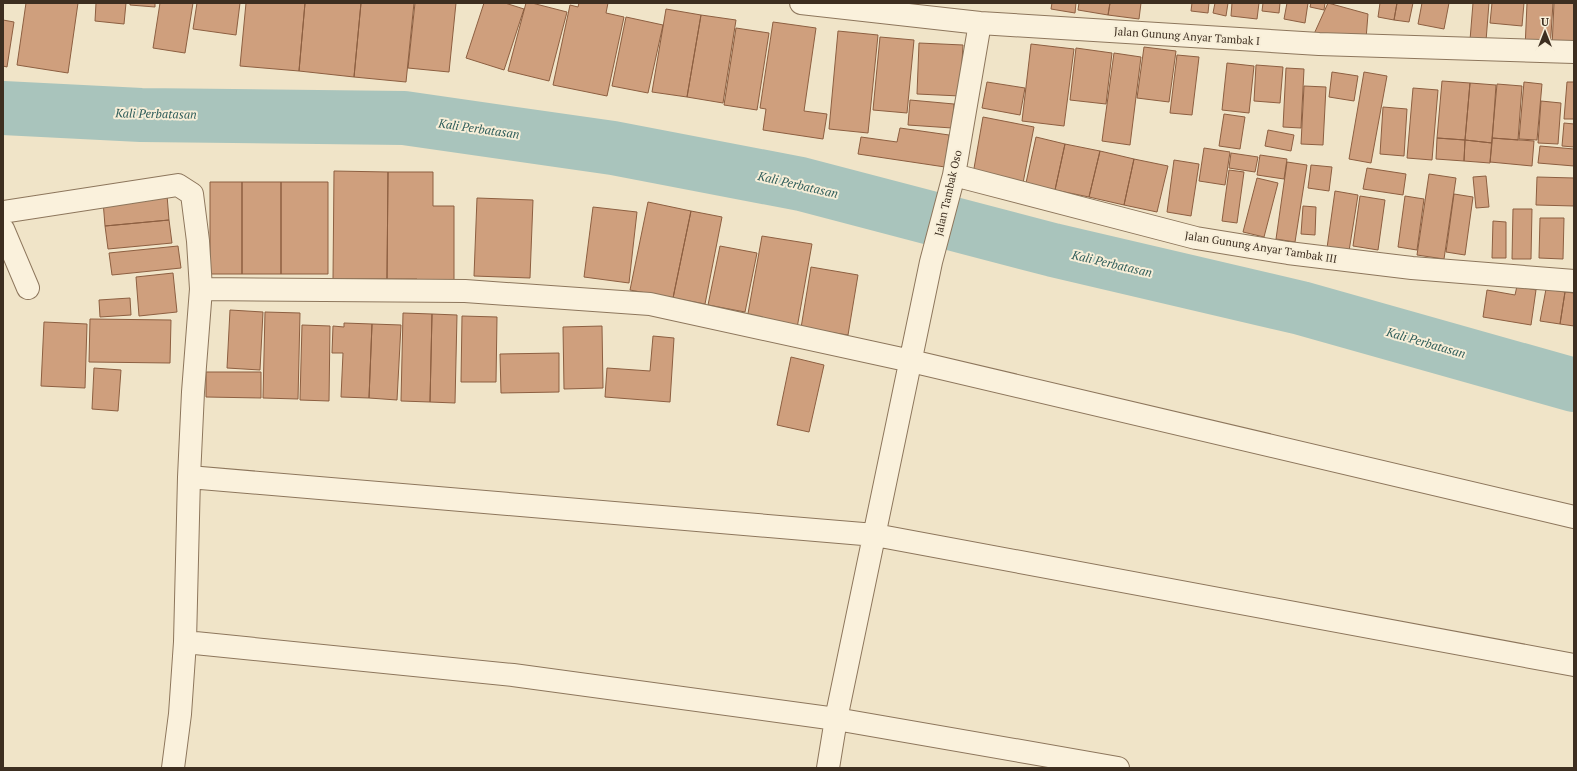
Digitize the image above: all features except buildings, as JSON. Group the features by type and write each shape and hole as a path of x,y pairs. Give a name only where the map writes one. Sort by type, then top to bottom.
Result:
{"street":[{"name":"Jalan Gunung Anyar Tambak I","path":"801,3 855,6 980,24 1319,44 1574,52"},
{"name":"Jalan Tambak Oso","path":"828,768 836,719 931,262 952,183 980,24"},
{"name":"Jalan Gunung Anyar Tambak III","path":"952,183 1204,240 1288,253 1412,268 1574,281"},
{"path":"3,212 178,185 192,194 194,201 201,289 193,392 189,477 185,642 180,714 173,768"},
{"path":"3,229 28,288"},
{"path":"201,289 465,291 650,304 911,361 1574,517"},
{"path":"189,477 875,535 1574,665"},
{"path":"185,642 513,675 836,719 1118,768"}],"waterway":[{"name":"Kali Perbatasan","path":"3,108 141,115 404,118 613,148 801,184 1053,250 1301,308 1574,385"}]}
